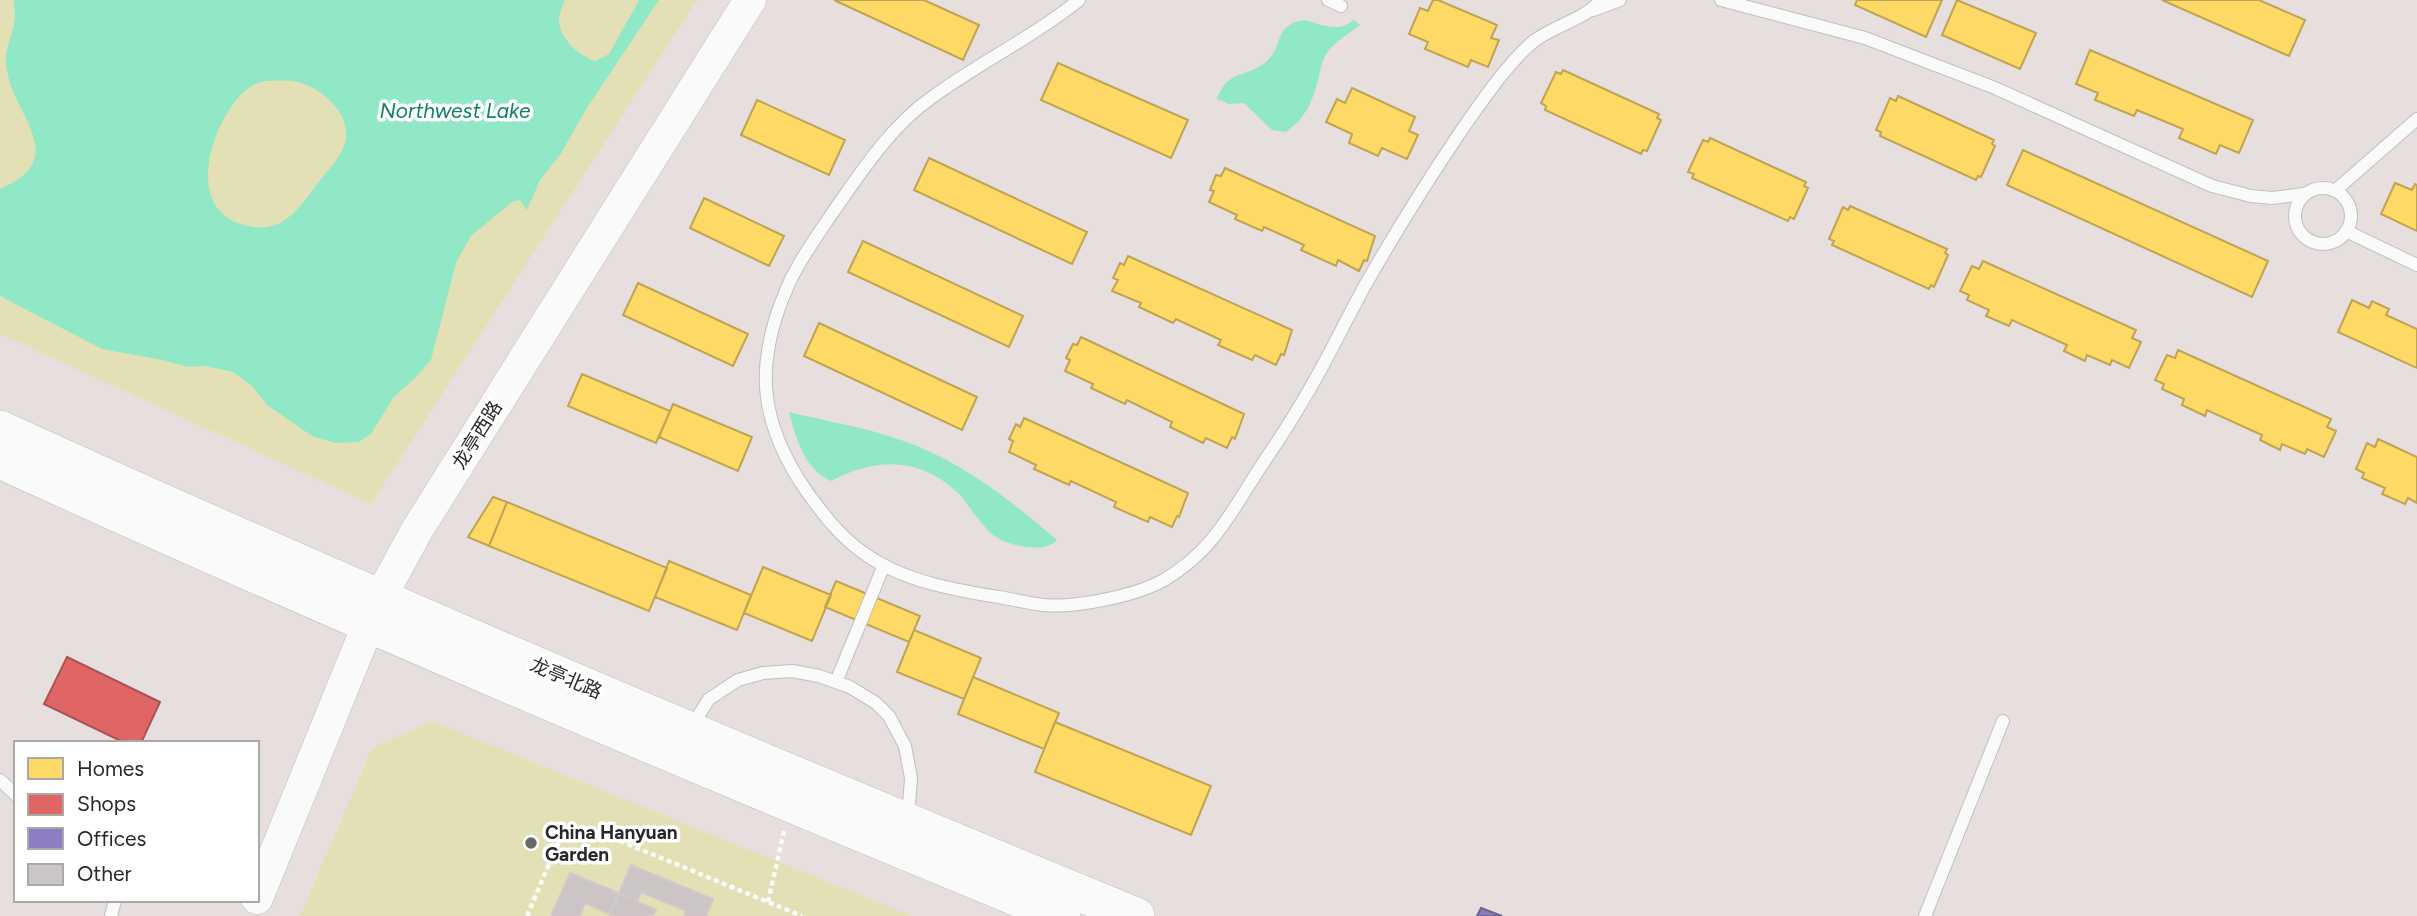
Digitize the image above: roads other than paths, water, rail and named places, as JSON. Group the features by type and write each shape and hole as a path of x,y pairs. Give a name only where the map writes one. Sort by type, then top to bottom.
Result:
{"main road":[{"name":"龙亭北路","path":"0,429 225,532 374,610 790,804 1062,916"},
{"name":"龙亭北路","path":"0,460 214,558 374,610 689,730 1136,916"}],"street":[{"name":"龙亭西路","path":"259,894 374,610 417,530 750,0"}],"lane":[{"path":"1079,0 1059,17 929,99 898,126 867,164 820,232 788,286 772,330 766,368 766,395 772,428 789,465 835,529 867,556 936,585 1047,606 1119,598 1162,581 1198,556 1220,532 1301,405 1369,279 1462,131 1515,60 1533,42 1560,25 1597,5 1620,0"},
{"path":"1328,0 1341,6"},
{"path":"1721,0 1878,43 1995,88 2212,186 2251,197 2272,198 2304,194 2314,188 2336,190 2345,197 2351,218 2346,231 2336,241 2325,244 2313,242 2303,236 2297,226 2295,214 2304,194"},
{"path":"2336,190 2417,119"},
{"path":"2346,231 2417,265"},
{"path":"836,682 884,565"},
{"path":"689,730 709,699 738,680 763,673 792,671 819,676 850,687 889,716 905,746 911,778 908,822"},
{"path":"1925,916 2003,721"},
{"path":"0,780 14,793"}],"water":[{"name":"Northwest Lake","path":"14,0 565,0 559,17 565,39 582,55 595,61 609,54 639,0 659,0 587,108 560,155 540,180 527,210 520,200 512,202 471,236 456,263 431,360 393,398 371,434 359,442 335,443 312,436 267,405 252,386 233,372 205,366 188,367 102,349 0,296 0,189 22,176 33,163 36,148 10,82 6,63 15,16","holes":["265,81 303,84 325,96 341,114 346,136 338,157 293,214 275,225 251,227 223,214 213,201 208,168 218,132 226,115 246,90"]},
{"path":"1305,20 1330,27 1342,26 1354,20 1360,25 1327,53 1311,100 1304,114 1293,126 1286,132 1272,130 1244,103 1229,104 1217,99 1221,89 1232,78 1267,61 1288,26"},
{"path":"789,412 874,432 924,449 977,478 1057,540 1037,548 1019,546 996,537 957,492 942,480 912,467 880,465 847,473 831,481 814,469 802,452"}],"place":[{"name":"China Hanyuan Garden","path":"531,843"}]}
